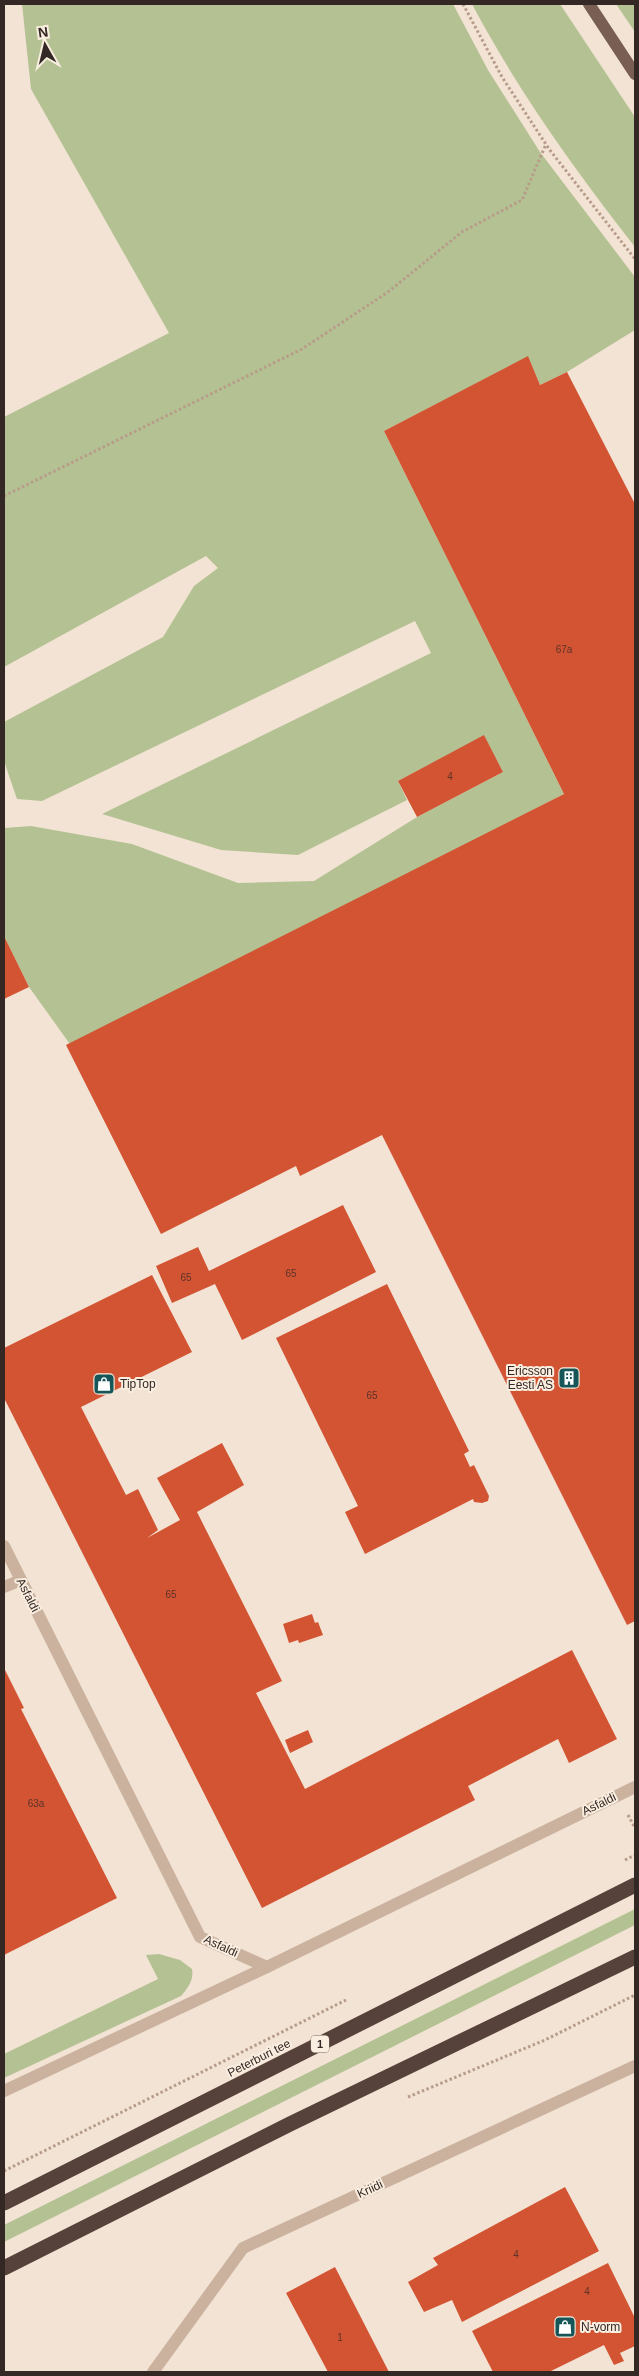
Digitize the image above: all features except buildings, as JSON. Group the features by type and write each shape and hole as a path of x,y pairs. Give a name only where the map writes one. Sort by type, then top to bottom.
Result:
{"highway":[{"name":"Peterburi tee","path":"4,2203 635,1885"},
{"path":"4,2268 290,2124 635,1958"}],"main road":[{"path":"589,4 635,74"}],"lane":[{"name":"Asfaldi","path":"4,1546 200,1937 267,1967 635,1787"},
{"path":"4,1587 21,1580"},
{"path":"4,2090 267,1967"},
{"name":"Kriidi","path":"153,2372 243,2248 635,2066"}],"path":[{"path":"463,4 502,78 546,144 635,259"},
{"path":"4,496 302,348 318,338 388,292 462,232 522,200 546,144"},
{"path":"618,1864 635,1855"},
{"path":"4,2171 351,1998"}],"green space":[{"path":"22,4 453,4 488,70 540,152 635,277 635,330 567,372 540,385 528,357 384,431 564,794 72,1047 29,987 4,936 4,828 31,826 132,844 238,883 314,881 417,817 503,772 484,736 398,781 407,800 298,855 221,850 102,814 431,653 415,621 42,801 17,799 4,761 4,722 163,637 194,586 218,568 206,556 4,667 4,417 169,333 31,89"},
{"path":"472,4 560,4 635,117 635,247 548,129 508,68"},
{"path":"616,4 635,4 635,32"},
{"path":"635,1909 635,1925 4,2242 4,2225"},
{"path":"159,1954 180,1960 192,1969 191,1980 181,1996 4,2078 4,2054 158,1979 146,1955"}],"place":[{"name":"Ericsson Eesti AS","path":"569,1378"},
{"name":"TipTop","path":"104,1384"},
{"name":"N-vorm","path":"565,2327"}]}
